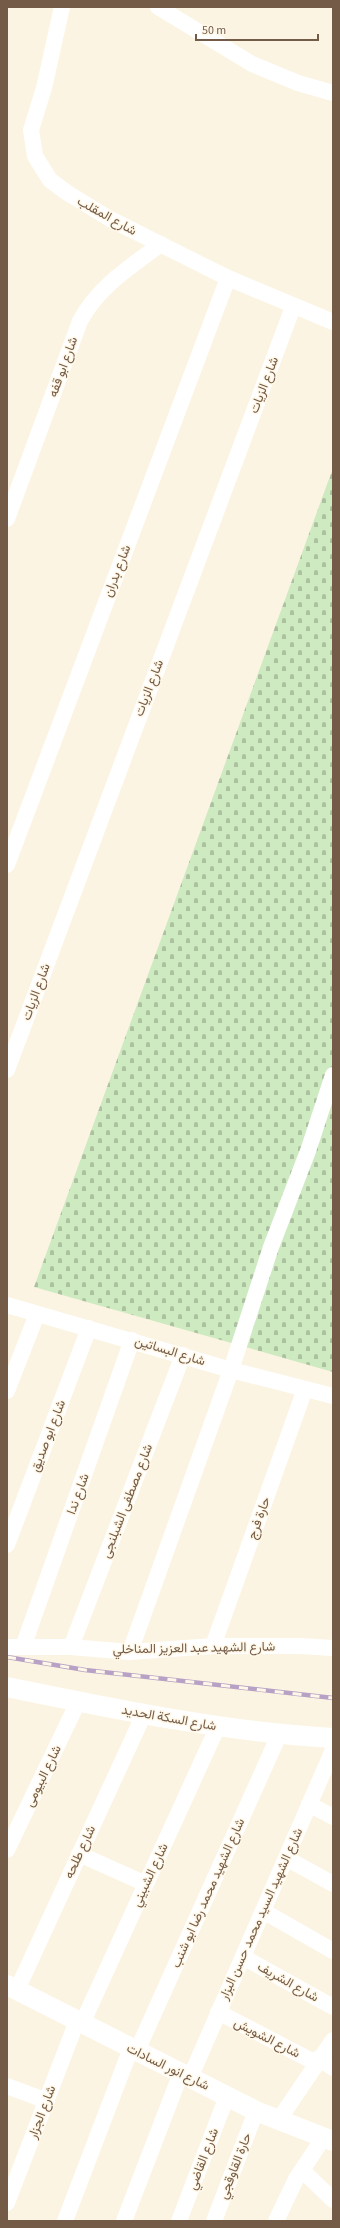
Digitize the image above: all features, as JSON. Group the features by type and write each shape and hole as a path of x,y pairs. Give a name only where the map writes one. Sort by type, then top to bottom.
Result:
{"street":[{"name":"شارع المقلب","path":"62,7 44,88 32,121 31,139 35,156 47,176 66,192 110,219 228,278 293,307 333,322"},
{"path":"158,7 252,64 298,83 333,93"},
{"name":"شارع ابو قفه","path":"7,519 80,320 86,310 108,283 161,244"},
{"name":"شارع بدران","path":"7,865 228,278"},
{"name":"شارع الزيات","path":"7,1070 293,307"},
{"path":"130,1652 231,1370 271,1247 308,1151 333,1075"},
{"name":"شارع البساتين","path":"7,1305 132,1340 231,1370 333,1396"},
{"path":"7,1392 37,1314"},
{"name":"شارع ابو صديق","path":"7,1545 89,1328"},
{"name":"شارع ندا","path":"23,1647 132,1340"},
{"name":"شارع مصطفى الشبلنجى","path":"71,1647 183,1355"},
{"name":"حارة فرج","path":"213,1646 305,1389"},
{"name":"شارع الشهيد عبد العزيز المناخلي","path":"7,1647 71,1647 130,1652 213,1646 300,1646 333,1648"},
{"name":"شارع السكة الحديد","path":"7,1687 78,1702 218,1726 279,1735 333,1738"},
{"name":"شارع البيومى","path":"7,1850 78,1702"},
{"name":"شارع طلحه","path":"10,1988 79,1854 144,1714"},
{"name":"شارع الشبيني","path":"80,2022 146,1884 218,1726"},
{"name":"شارع الشهيد محمد رضا ابو شنب","path":"65,2221 134,2050 279,1735"},
{"name":"شارع الشهيد السيد محمد حسن البزار","path":"124,2221 186,2075 218,2012 333,1750"},
{"path":"309,1804 333,1817"},
{"path":"79,1854 146,1884"},
{"path":"286,1858 333,1884"},
{"path":"262,1911 333,1951"},
{"name":"شارع الشريف","path":"242,1957 333,2007"},
{"name":"شارع انور السادات","path":"10,1988 256,2111 278,2121 328,2139"},
{"name":"شارع الشويش","path":"218,2012 333,2068"},
{"name":"شارع الجزار","path":"7,2203 12,2174 47,2101 80,2022"},
{"path":"278,2121 333,2040"},
{"path":"7,2086 47,2101"},
{"name":"شارع القاضي","path":"179,2221 227,2096"},
{"name":"حارة القاوقجي","path":"214,2221 256,2111"},
{"path":"276,2221 302,2170 328,2139"},
{"path":"302,2170 333,2200"}],"green space":[{"path":"333,468 333,1372 34,1287"}],"railway":[{"path":"7,1657 85,1670 333,1698"}]}
